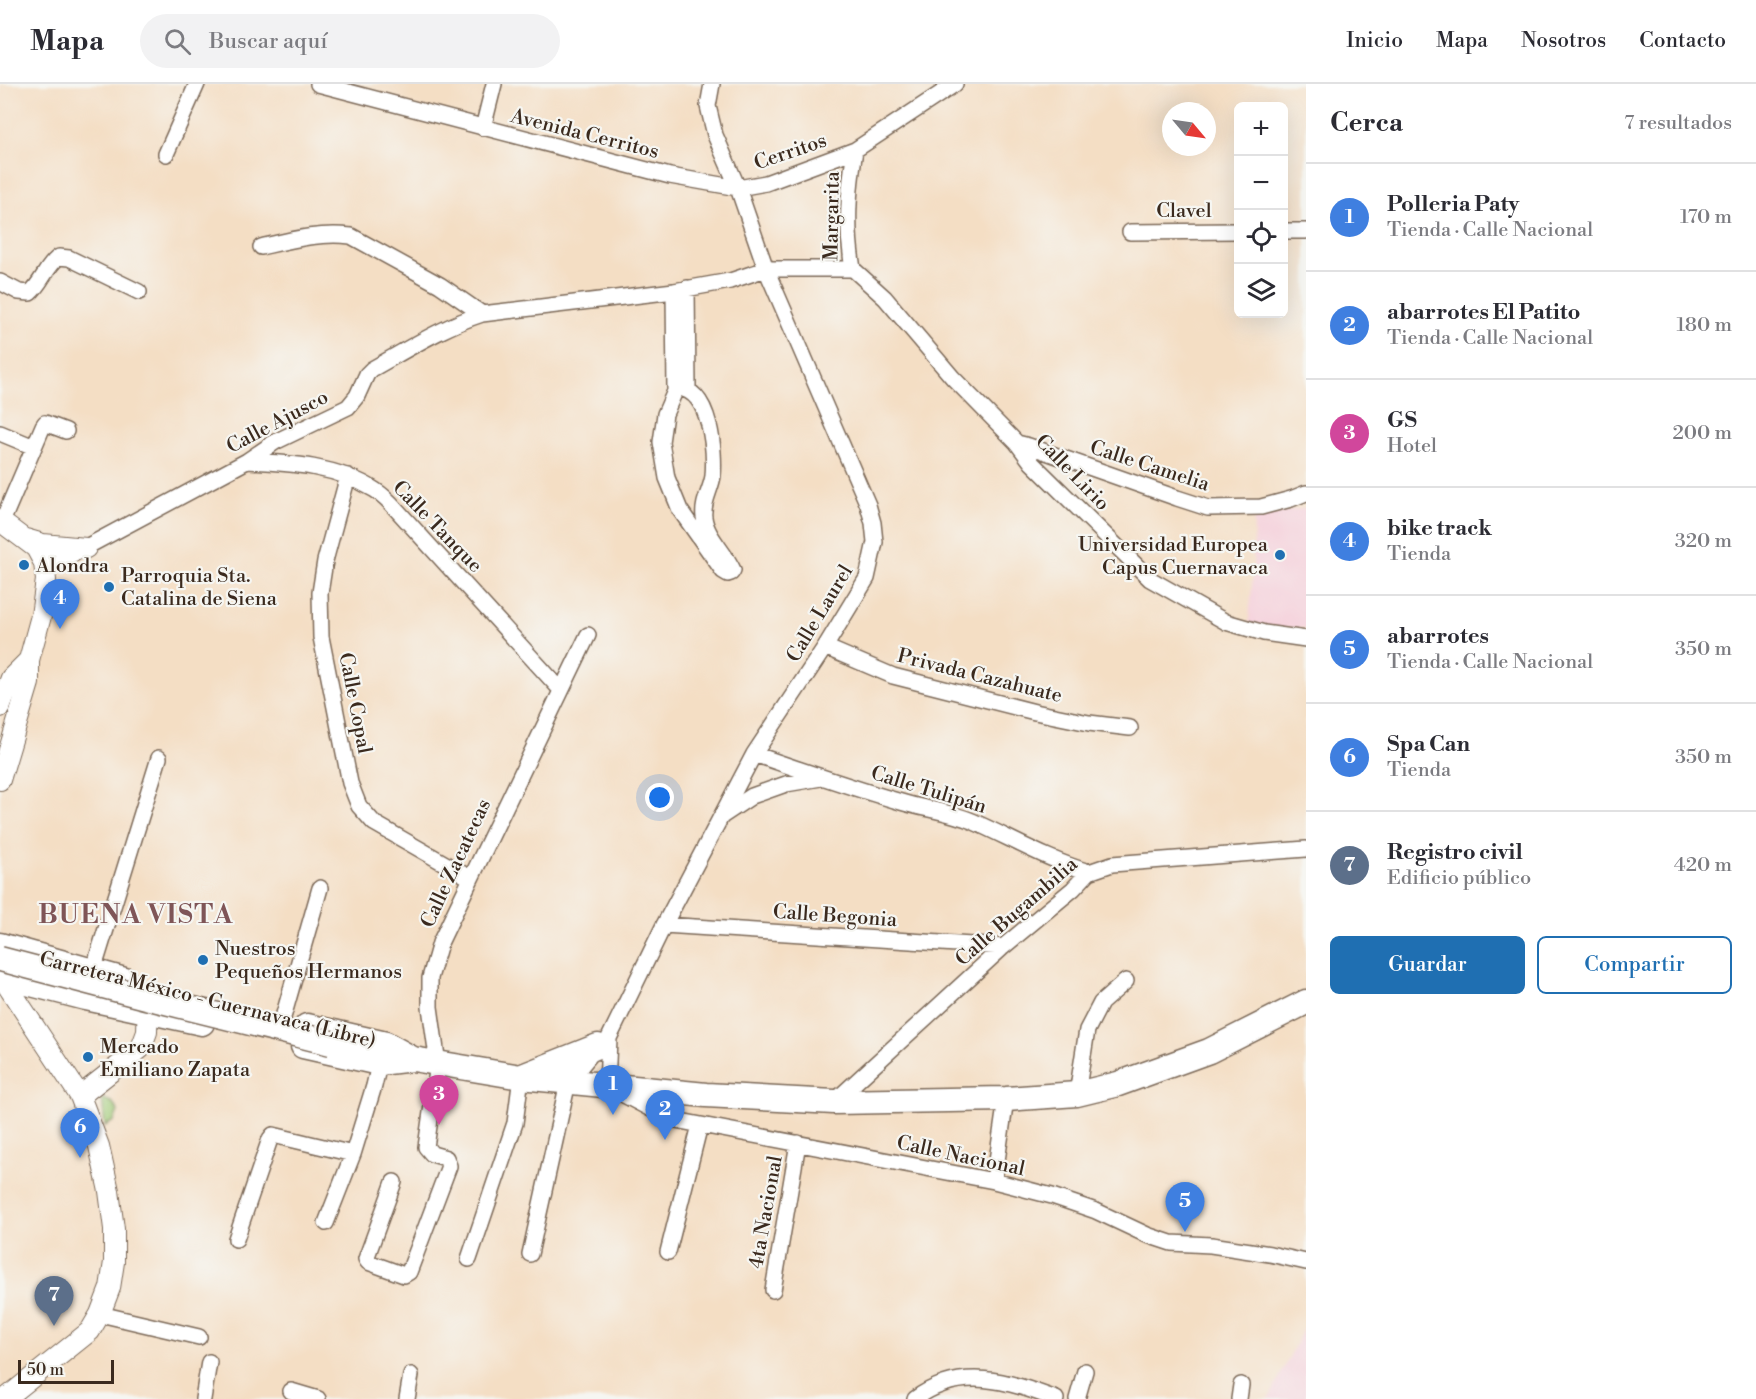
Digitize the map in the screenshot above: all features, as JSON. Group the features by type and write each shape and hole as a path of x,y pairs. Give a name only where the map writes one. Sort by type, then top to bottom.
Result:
{"main road":[{"name":"Carretera México - Cuernavaca (Libre)","path":"0,945 93,971 148,999 382,1054 521,1077 568,1082 706,1095 834,1102 1006,1099 1077,1094 1118,1084 1209,1051 1306,1002"},
{"path":"25,951 13,954 0,971 145,998 382,1054"},
{"name":"Carretera México - Cuernavaca (Libre)","path":"0,971 86,998 148,999 282,1021 382,1054"},
{"path":"521,1077 604,1042"}],"street":[{"path":"166,154 197,84"},
{"path":"483,128 494,84"},
{"name":"Calle Laurel","path":"568,1082 604,1042 754,754 825,647 867,578 875,542 868,505 766,269 738,188 715,135 708,106 712,84"},
{"name":"Cerritos","path":"738,188 766,183 855,150 955,84"},
{"name":"Avenida Cerritos","path":"328,85 670,176 738,188"},
{"name":"Margarita","path":"766,269 853,269 847,217 855,150"},
{"name":"Clavel","path":"1130,232 1234,231"},
{"path":"1288,231 1306,231"},
{"path":"261,247 311,236 334,234 351,236 440,285 482,314"},
{"path":"0,282 19,292 30,293 36,288 52,261 59,256 69,258 139,292"},
{"name":"Calle Ajusco","path":"45,569 247,461 275,442 348,407 372,369 461,321 482,314 680,290 730,281 766,269"},
{"name":"Calle Lirio","path":"853,269 885,298 953,378 1017,443 1032,463 1150,579 1226,622 1264,633 1306,639"},
{"path":"680,290 681,390 665,414 661,442 666,478 680,510 723,571 731,573 733,570 730,564 707,529 703,506"},
{"path":"680,510 697,512 703,506 713,477 712,434 703,408 681,390"},
{"path":"0,745 29,660 41,616 46,580 45,569 36,548 1,522 45,423 66,431"},
{"path":"0,433 34,447"},
{"name":"Calle Camelia","path":"1017,443 1208,508 1261,507 1306,493"},
{"name":"Calle Tanque","path":"247,461 314,467 348,476 376,490 396,508 560,689"},
{"name":"Calle Copal","path":"348,476 325,561 320,593 321,637 350,783 359,806 374,823 470,878"},
{"path":"25,538 43,544 86,548"},
{"name":"Calle Zacatecas","path":"394,1182 366,1258 368,1262 404,1275 409,1272 449,1166 446,1158 432,1154 426,1147 438,1064 430,1007 430,978 440,943 560,689 588,635"},
{"name":"Privada Cazahuate","path":"825,647 893,676 1035,712 1089,723 1130,728"},
{"path":"0,707 11,678 29,660"},
{"path":"0,780 29,682 29,660"},
{"name":"Calle Tulipán","path":"754,754 821,778 903,803 970,820 1043,856 1089,872"},
{"path":"93,971 159,758"},
{"name":"Calle Tulipán","path":"719,818 752,795 786,784 821,778"},
{"name":"Calle Bugambilia","path":"834,1102 1003,947 1073,889 1089,872 1112,864 1306,849"},
{"path":"282,1021 320,888"},
{"name":"Calle Begonia","path":"664,925 1003,947"},
{"path":"0,971 80,1096 99,1146 109,1191 114,1229 110,1288 100,1314 90,1331 5,1399"},
{"path":"1077,1094 1087,1030 1101,1003 1126,981"},
{"path":"80,1096 141,1048 147,1032 148,999"},
{"name":"Calle Laurel","path":"604,1042 607,1086"},
{"path":"326,1223 353,1154 382,1054"},
{"path":"469,1259 515,1123 521,1077"},
{"path":"530,1254 568,1082"},
{"name":"Calle Nacional","path":"607,1086 670,1119 994,1182 1052,1196 1096,1211 1165,1241 1270,1254 1306,1262"},
{"path":"994,1182 1006,1099"},
{"path":"668,1252 700,1125"},
{"path":"236,1239 270,1138 273,1135 353,1154"},
{"name":"4ta Nacional","path":"772,1290 798,1143"},
{"path":"100,1314 199,1337"},
{"path":"203,1399 209,1362"},
{"path":"1077,1399 1085,1371"},
{"path":"407,1399 411,1375"},
{"path":"915,1399 927,1390 981,1378 1023,1387 1056,1399"},
{"path":"291,1391 318,1399"}],"shaded area":[{"name":"Universidad Europea Capus Cuernavaca","path":"1306,508 1306,628 1248,629 1253,575 1254,517"},
{"path":"1306,1323 1306,1399 1269,1399"}],"green space":[{"path":"102,1098 113,1103 118,1111 114,1121 105,1126"}],"place":[{"name":"Universidad Europea Capus Cuernavaca","path":"1280,555"},
{"name":"Alondra","path":"24,565"},
{"name":"Parroquia Sta. Catalina de Siena","path":"109,587"},
{"name":"bike track","path":"60,629"},
{"name":"Nuestros Pequeños Hermanos","path":"203,960"},
{"name":"Mercado Emiliano Zapata","path":"88,1057"},
{"name":"Polleria Paty","path":"613,1115"},
{"name":"GS","path":"439,1125"},
{"name":"abarrotes El Patito","path":"665,1140"},
{"name":"Spa Can","path":"80,1158"},
{"name":"abarrotes","path":"1185,1232"},
{"name":"Registro civil","path":"54,1326"}],"district":[{"name":"BUENA VISTA","path":"136,914"}]}
